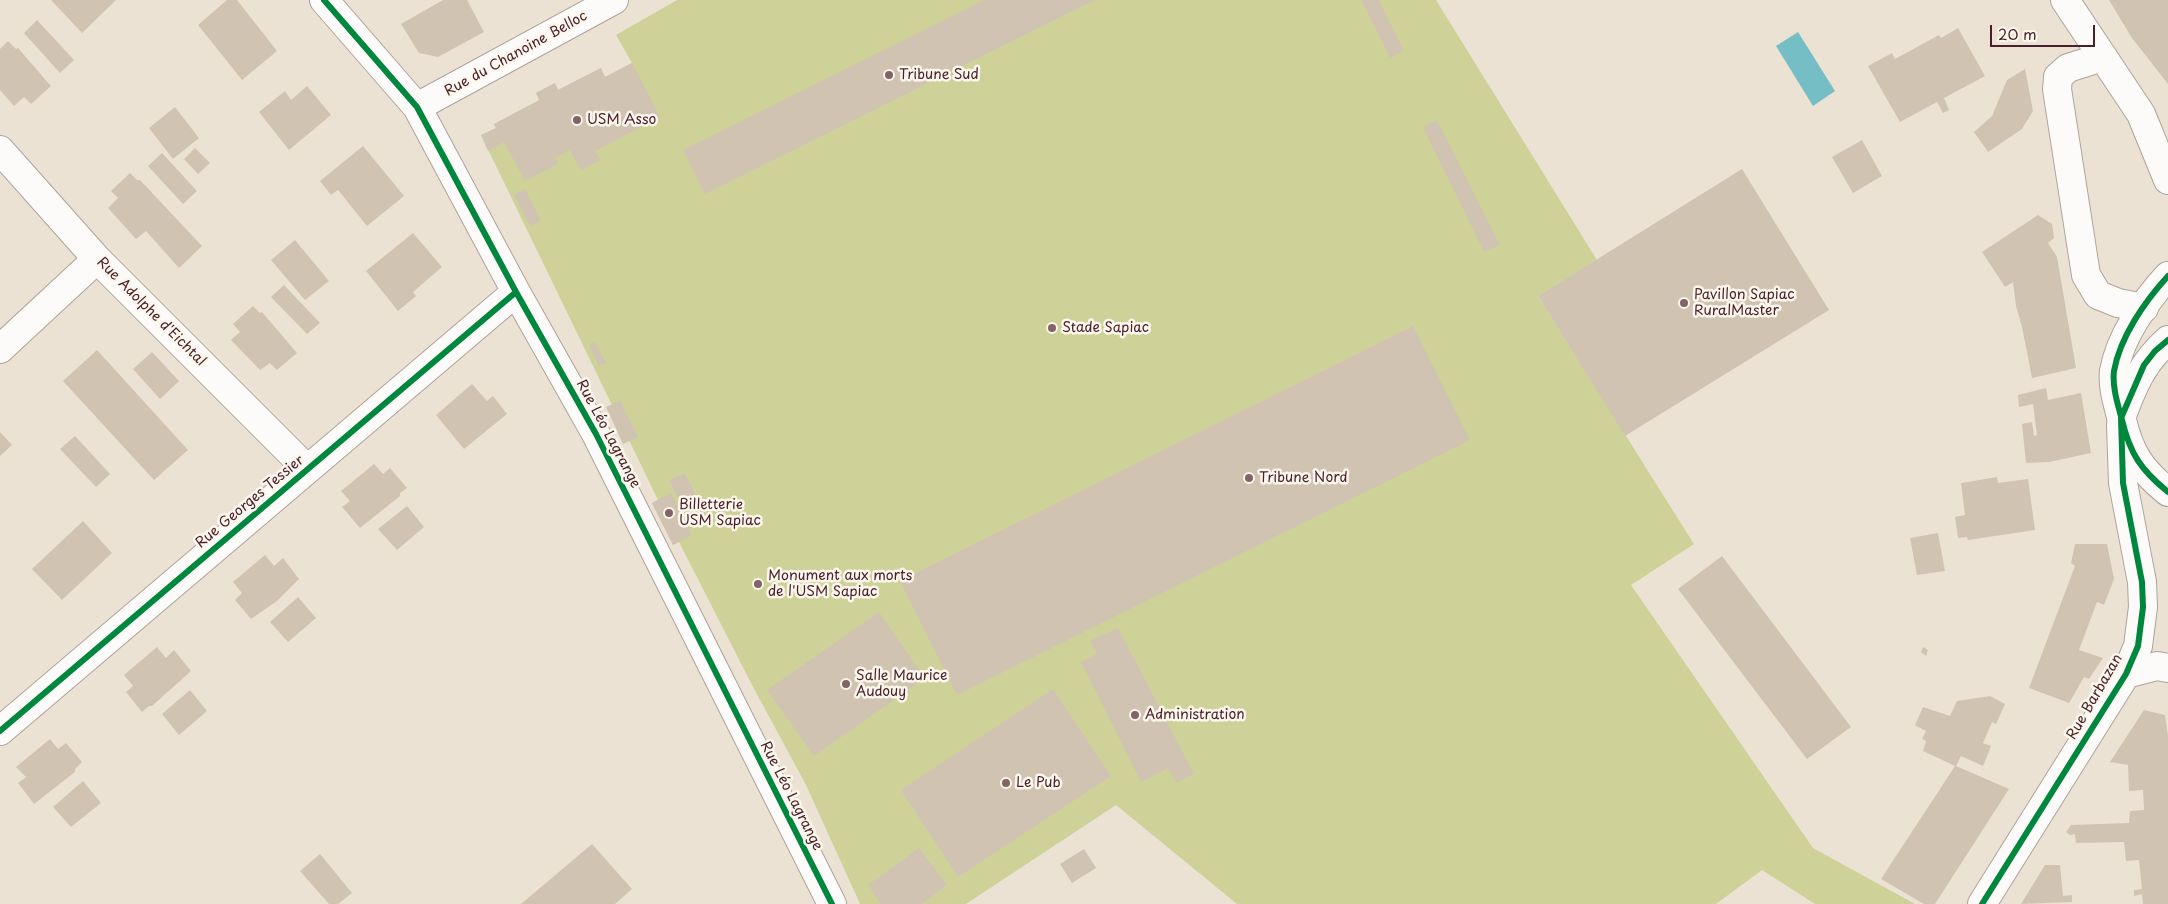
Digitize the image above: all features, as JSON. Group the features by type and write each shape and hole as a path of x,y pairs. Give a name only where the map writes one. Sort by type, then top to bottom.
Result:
{"street":[{"name":"Rue Léo Lagrange","path":"324,0 417,108 516,292 596,434 832,904"},
{"name":"Rue du Chanoine Belloc","path":"417,108 614,0"},
{"path":"2065,0 2141,114 2168,180"},
{"path":"2103,57 2068,68 2058,77 2057,89 2086,275 2098,295 2118,304 2144,308"},
{"path":"2141,114 2168,137"},
{"name":"Rue Adolphe d'Eichtal","path":"0,150 97,259 307,470"},
{"path":"0,349 97,259"},
{"path":"2168,276 2129,332 2119,354 2114,373 2116,396 2128,444 2136,460 2144,470 2168,492"},
{"name":"Rue Georges Tessier","path":"0,731 516,292"},
{"path":"2121,418 2144,365 2155,351 2168,340"},
{"name":"Rue Barbazan","path":"1982,904 2126,674 2138,646 2143,607 2142,582 2123,483 2121,418"},
{"name":"Rue Barbazan","path":"2126,674 2157,666 2168,668"}],"green space":[{"path":"677,0 1436,0 1597,260 1538,296 1694,544 1631,585 1813,848 1915,904 1815,904 1762,870 1716,904 1237,904 1116,805 966,904 860,904 806,785 752,685 679,542 673,545 652,503 658,500 481,135 496,128 494,124 539,100 536,93 555,83 558,90 601,68 605,77 632,63 616,35"}],"water":[{"path":"1798,32 1835,91 1813,106 1776,46"}],"building":[{"path":"51,0 116,0 82,33"},
{"path":"227,0 237,0 277,51 242,80 198,25"},
{"path":"443,0 467,0 484,32 438,57 419,53 401,24"},
{"name":"Tribune Sud","path":"984,0 1095,0 705,194 683,150"},
{"path":"1361,0 1379,0 1404,51 1390,58"},
{"path":"2109,0 2168,0 2168,84 2132,38"},
{"path":"37,20 74,60 60,73 24,33"},
{"path":"1958,28 1985,76 1944,98 1949,110 1943,113 1937,102 1900,122 1868,66 1892,53 1895,59 1939,35 1941,38"},
{"path":"8,41 16,49 18,48 51,86 31,104 24,97 14,106 0,90 0,49"},
{"name":"USM Asso","path":"632,63 660,117 595,151 600,160 581,170 570,150 555,158 558,164 525,181 504,142 488,151 481,135 496,128 494,124 540,100 536,93 555,83 558,90 601,68 605,77"},
{"path":"2025,69 2033,111 2022,129 1988,152 1974,132 1992,116 2007,80"},
{"path":"307,86 331,115 289,150 259,112 285,91 291,100"},
{"path":"175,107 199,138 173,159 149,128"},
{"path":"1437,120 1500,245 1484,252 1423,127"},
{"path":"1862,140 1882,176 1853,193 1832,157"},
{"path":"363,146 404,196 367,226 338,190 331,195 320,181"},
{"path":"195,148 210,163 198,174 184,159"},
{"path":"162,153 197,191 183,204 148,166"},
{"name":"Pavillon Sapiac RuralMaster","path":"1742,169 1829,310 1625,436 1538,296"},
{"path":"130,173 137,180 140,180 202,246 179,268 146,231 136,239 108,208 118,198 111,191"},
{"path":"525,189 541,221 530,226 514,195"},
{"path":"2038,215 2052,224 2054,238 2048,243 2057,257 2076,368 2032,378 2016,306 2013,282 2005,287 1982,252"},
{"path":"413,233 442,267 413,292 416,296 398,311 366,271"},
{"path":"295,240 329,281 305,300 271,260"},
{"path":"284,285 320,323 307,334 271,297"},
{"path":"253,306 260,313 262,312 297,353 277,370 270,363 260,370 231,340 240,332 233,324"},
{"name":"Tribune Nord","path":"1413,326 1470,440 957,695 900,581"},
{"path":"595,342 606,363 599,366 589,345"},
{"path":"97,350 188,450 154,480 63,381"},
{"path":"152,352 179,381 160,399 133,369"},
{"path":"472,384 487,401 493,396 507,414 464,449 436,415"},
{"path":"2046,388 2048,400 2081,393 2091,453 2049,462 2026,463 2022,424 2032,422 2034,436 2037,435 2033,404 2019,407 2018,395"},
{"path":"620,401 638,437 623,444 606,407"},
{"path":"0,432 12,445 0,456"},
{"path":"75,436 110,474 96,487 60,449"},
{"path":"374,464 383,474 390,468 407,488 400,493 400,496 360,528 342,507 350,501 341,491"},
{"path":"685,473 700,504 684,511 669,480"},
{"path":"1997,477 1998,483 2028,479 2035,530 1968,540 1967,537 1958,538 1955,517 1965,515 1961,483"},
{"name":"Billetterie USM Sapiac","path":"671,493 692,535 673,545 652,503"},
{"path":"407,506 424,527 397,550 378,529"},
{"path":"83,521 112,553 62,600 32,569"},
{"path":"1938,533 1945,571 1917,575 1910,538"},
{"path":"2075,544 2107,544 2114,579 2104,605 2097,602 2079,650 2103,658 2089,679 2084,677 2069,703 2029,688 2075,566 2071,563"},
{"path":"265,555 274,566 283,558 299,579 277,601 251,619 235,600 242,593 233,582"},
{"path":"1722,556 1851,727 1807,759 1678,589"},
{"path":"298,597 316,618 288,642 270,622"},
{"name":"Salle Maurice Audouy","path":"879,612 925,678 814,756 767,690"},
{"name":"Administration","path":"1118,628 1194,774 1176,783 1168,768 1141,782 1081,662 1097,654 1090,640"},
{"path":"157,647 166,658 174,650 191,671 152,706 149,706 142,712 126,692 133,686 124,675"},
{"path":"1923,647 1928,650 1926,656 1921,652"},
{"name":"Le Pub","path":"1053,689 1111,776 958,877 901,790"},
{"path":"190,690 207,711 179,735 162,714"},
{"path":"1990,696 2005,704 1996,724 1992,722 1983,743 1991,746 1983,766 1961,756 1956,766 2009,789 1935,904 1924,904 1881,879 1955,766 1923,751 1926,741 1922,739 1926,731 1915,725 1923,707 1950,716 1957,701"},
{"path":"2144,710 2165,715 2168,736 2168,904 2143,904 2142,894 2134,896 2134,890 2142,889 2139,860 2126,861 2124,842 2076,843 2075,834 2070,835 2066,832 2071,825 2129,823 2130,811 2144,810 2143,790 2129,791 2128,765 2110,762"},
{"path":"50,739 58,749 66,743 82,762 75,769 75,772 34,804 18,783 26,777 16,767"},
{"path":"83,781 101,803 71,827 53,807"},
{"path":"592,844 632,889 615,904 521,904"},
{"path":"919,848 947,885 922,904 881,904 868,885"},
{"path":"1084,849 1096,868 1072,883 1060,864"},
{"path":"320,854 352,893 338,904 329,904 300,871"},
{"path":"2045,865 2060,865 2063,896 2072,895 2072,902 2021,904"}],"cycle path":[{"path":"324,0 417,107 516,292 596,434 832,904"},
{"path":"2168,276 2142,308 2135,320 2122,345 2114,371 2117,402 2125,432 2133,452 2144,469 2168,492"},
{"path":"0,731 516,292"},
{"path":"1982,904 2126,674 2138,646 2143,607 2142,582 2123,483 2121,418 2144,365 2155,351 2168,340"}],"place":[{"name":"Tribune Sud","path":"889,75"},
{"name":"USM Asso","path":"577,120"},
{"name":"Pavillon Sapiac RuralMaster","path":"1684,303"},
{"name":"Stade Sapiac","path":"1052,328"},
{"name":"Tribune Nord","path":"1249,478"},
{"name":"Billetterie USM Sapiac","path":"669,513"},
{"name":"Monument aux morts de l'USM Sapiac","path":"758,584"},
{"name":"Salle Maurice Audouy","path":"846,684"},
{"name":"Administration","path":"1135,715"},
{"name":"Le Pub","path":"1006,783"}]}
